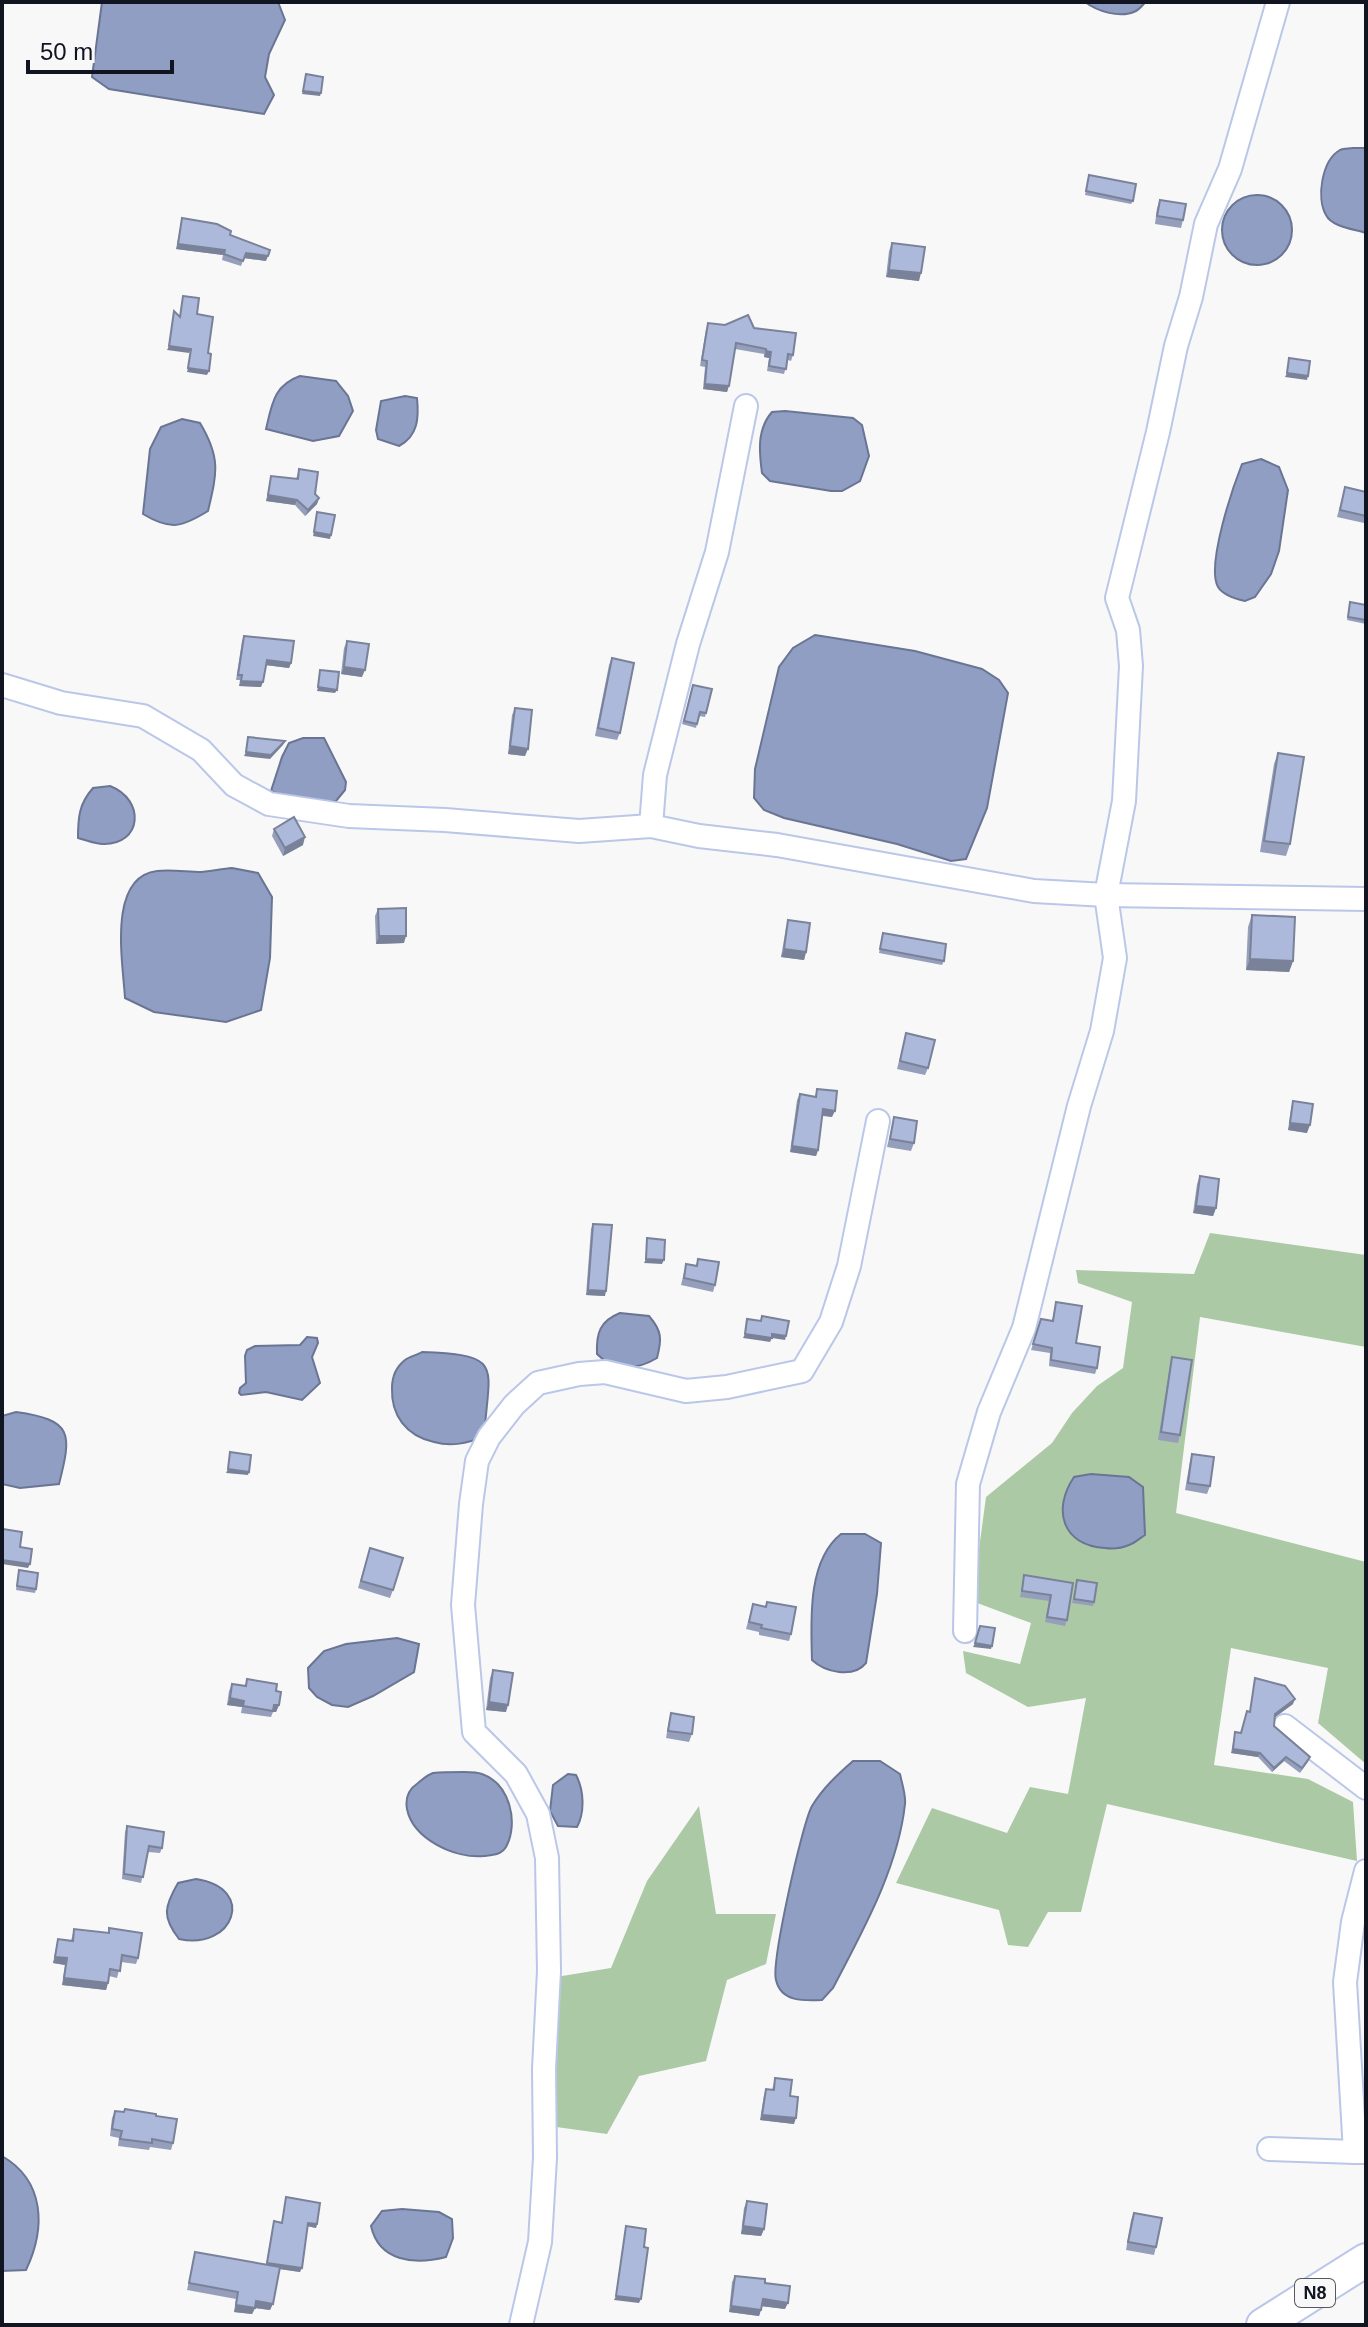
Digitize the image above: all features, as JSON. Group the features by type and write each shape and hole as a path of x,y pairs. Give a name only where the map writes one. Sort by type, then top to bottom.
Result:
{"highway":[{"name":"N8","path":"1263,2325 1366,2260"}],"street":[{"path":"965,1631 968,1484 989,1412 1024,1328 1079,1106 1102,1031 1115,958 1106,895 1124,801 1131,666 1128,630 1117,598 1206,224 1230,169 1278,2"},
{"path":"651,826 655,775 688,644 717,552 746,406"},
{"path":"2,685 61,703 143,716 201,750 234,785 269,804 349,816 579,831 651,826 1034,891 1366,899"},
{"path":"521,2325 540,2242 545,2158 544,2069 549,1971 547,1858 538,1814 516,1774 474,1732 463,1605 477,1461 514,1405 538,1383 605,1372 686,1391 727,1387 802,1371 831,1322 844,1280 878,1121"},
{"path":"1285,1726 1366,1788"},
{"path":"1269,2149 1360,2152 1345,1982 1353,1922 1366,1871"}],"green space":[{"path":"1210,1233 1366,1255 1366,1347 1200,1317 1176,1513 1366,1562 1366,1764 1318,1723 1328,1668 1231,1648 1214,1765 1308,1779 1353,1802 1357,1861 1107,1804 1081,1912 1048,1912 1028,1947 1008,1945 999,1910 896,1883 932,1808 1007,1833 1030,1787 1068,1794 1086,1698 1028,1707 966,1673 963,1651 1020,1664 1031,1623 972,1601 986,1497 1052,1443 1072,1413 1097,1386 1123,1368 1132,1302 1078,1283 1076,1270 1194,1274"},
{"path":"699,1806 716,1914 776,1914 766,1964 727,1980 706,2061 639,2076 607,2134 549,2126 556,1977 611,1968 647,1881"}],"water":[{"path":"102,2 278,2 285,20 269,54 265,77 274,95 264,114 109,89 92,77"},
{"path":"1085,2 1146,2 1136,11 1116,14"},
{"path":"1366,148 1366,233 1329,219 1321,199 1322,180 1329,162 1340,150"},
{"path":"1264,195 1286,210 1292,230 1290,244 1282,255 1271,263 1250,265 1232,255 1224,244 1222,223 1232,205 1243,197"},
{"path":"300,376 336,381 348,396 353,411 339,436 313,441 266,429 279,390"},
{"path":"405,396 417,398 414,432 399,446 378,439 376,430 381,401"},
{"path":"772,412 853,418 862,425 869,456 860,481 842,491 831,491 770,481 762,473 761,433"},
{"path":"182,419 200,423 207,435 214,456 215,476 208,511 191,521 169,525 143,514 150,449 161,427"},
{"path":"1261,459 1279,467 1288,490 1279,551 1271,574 1255,597 1245,601 1220,590 1215,576 1215,562 1222,526 1242,464"},
{"path":"815,635 915,651 982,669 999,680 1008,693 987,808 966,859 951,861 897,844 784,818 764,810 754,798 755,769 779,667 793,648"},
{"path":"303,738 324,738 346,782 345,790 336,801 303,801 271,791 289,743"},
{"path":"110,786 130,801 135,821 132,830 116,842 100,844 78,838 79,817 85,800 93,788"},
{"path":"232,868 258,873 272,897 270,958 261,1010 226,1022 154,1012 125,998 122,924 124,905 131,888 141,877 157,871 201,872"},
{"path":"620,1313 649,1316 660,1336 657,1358 642,1365 626,1367 611,1364 597,1354 601,1329"},
{"path":"307,1337 317,1338 312,1357 320,1383 302,1400 266,1392 239,1393 246,1383 247,1350 255,1346 300,1345"},
{"path":"422,1352 467,1356 479,1361 486,1369 488,1394 484,1437 459,1444 441,1443 415,1435 402,1423 392,1398 394,1376 405,1360"},
{"path":"16,1412 49,1419 64,1432 66,1452 59,1484 20,1488 2,1484 2,1416"},
{"path":"1091,1474 1129,1477 1143,1487 1145,1535 1129,1545 1111,1548 1090,1545 1070,1533 1063,1513 1067,1489 1074,1477"},
{"path":"841,1534 865,1534 881,1543 866,1663 847,1672 824,1668 812,1660 813,1592 822,1560"},
{"path":"397,1638 419,1644 414,1672 373,1696 348,1707 332,1705 317,1697 309,1688 308,1668 324,1651 346,1644"},
{"path":"853,1761 880,1761 900,1774 905,1801 901,1828 887,1876 833,1988 822,2000 794,1999 779,1987 776,1968 795,1864 812,1806"},
{"path":"433,1773 480,1773 492,1779 505,1795 512,1827 506,1847 499,1853 473,1856 448,1850 426,1838 411,1820 407,1801 415,1785"},
{"path":"568,1774 576,1775 582,1794 577,1827 558,1826 550,1811 553,1785"},
{"path":"196,1879 215,1885 227,1894 232,1905 231,1917 225,1928 213,1936 198,1940 179,1939 168,1918 168,1905 178,1883"},
{"path":"2,2156 27,2178 38,2207 37,2238 26,2270 2,2271"},
{"path":"382,2211 439,2212 452,2219 453,2238 446,2257 411,2260 390,2254 382,2247 371,2226"}],"building":[{"path":"306,74 323,77 321,93 303,91"},
{"path":"1089,175 1136,184 1133,201 1086,191"},
{"path":"1160,200 1186,204 1183,220 1157,216"},
{"path":"182,218 217,224 231,231 230,235 270,250 268,256 246,253 243,261 224,254 225,250 178,244"},
{"path":"892,243 925,247 921,273 889,270"},
{"path":"183,296 199,298 197,314 213,317 209,371 188,368 191,349 169,346 174,311 180,317"},
{"path":"748,315 754,328 796,333 793,355 788,354 786,369 769,366 771,352 766,349 736,343 729,386 705,384 707,361 702,360 708,323 725,325"},
{"path":"1289,358 1310,361 1308,376 1287,373"},
{"path":"299,469 318,472 315,494 319,498 308,510 297,500 268,495 271,476 298,479"},
{"path":"1345,487 1366,492 1366,516 1340,510"},
{"path":"317,512 335,515 331,535 314,532"},
{"path":"1350,602 1366,605 1366,620 1348,617"},
{"path":"244,636 294,641 291,663 267,660 263,682 241,681 242,675 238,675"},
{"path":"347,641 369,644 365,670 344,667"},
{"path":"612,658 634,663 620,733 598,728"},
{"path":"320,670 339,672 337,690 318,687"},
{"path":"693,685 712,689 706,713 700,712 697,724 684,721"},
{"path":"515,708 532,710 528,749 510,746"},
{"path":"248,737 285,741 271,755 246,752"},
{"path":"1278,753 1304,757 1290,844 1264,841"},
{"path":"294,817 305,837 285,848 274,829"},
{"path":"406,908 406,936 379,936 378,909"},
{"path":"1252,915 1295,917 1293,961 1250,959"},
{"path":"788,920 810,923 806,952 784,949"},
{"path":"883,933 946,944 944,961 880,949"},
{"path":"906,1033 935,1040 928,1068 900,1061"},
{"path":"817,1089 837,1091 835,1111 823,1109 818,1150 792,1146 800,1094 816,1097"},
{"path":"1293,1101 1313,1104 1310,1125 1290,1123"},
{"path":"894,1117 917,1121 914,1143 890,1139"},
{"path":"1200,1176 1219,1179 1216,1208 1196,1206"},
{"path":"593,1224 612,1225 606,1291 588,1290"},
{"path":"647,1238 665,1240 664,1260 646,1259"},
{"path":"698,1259 719,1262 715,1285 684,1278 686,1264 697,1266"},
{"path":"1056,1302 1082,1306 1076,1343 1100,1347 1097,1368 1051,1360 1052,1348 1033,1344 1041,1319 1053,1321"},
{"path":"762,1316 789,1321 786,1336 772,1334 772,1338 745,1334 747,1319 761,1321"},
{"path":"1172,1357 1192,1360 1180,1435 1161,1432"},
{"path":"230,1452 251,1455 249,1472 228,1469"},
{"path":"1192,1454 1214,1457 1210,1486 1188,1483"},
{"path":"3,1529 22,1532 20,1547 32,1549 30,1564 2,1560"},
{"path":"370,1548 403,1558 393,1590 361,1581"},
{"path":"19,1570 38,1573 36,1589 17,1586"},
{"path":"1024,1575 1073,1583 1067,1620 1047,1617 1051,1595 1022,1591"},
{"path":"1077,1580 1097,1583 1094,1602 1074,1599"},
{"path":"767,1602 796,1607 791,1634 761,1628 762,1625 749,1622 753,1604 766,1607"},
{"path":"980,1626 995,1628 992,1646 975,1643"},
{"path":"493,1670 513,1673 508,1705 489,1702"},
{"path":"1255,1678 1285,1686 1295,1699 1275,1714 1274,1726 1310,1757 1302,1768 1286,1757 1274,1768 1260,1753 1233,1749 1235,1732 1241,1733 1247,1711 1250,1712"},
{"path":"247,1679 277,1684 276,1691 281,1692 279,1705 274,1705 273,1711 243,1706 244,1701 230,1698 232,1684 246,1686"},
{"path":"671,1713 694,1717 692,1734 668,1731"},
{"path":"127,1826 164,1832 162,1848 149,1846 143,1877 124,1874"},
{"path":"109,1928 142,1933 138,1958 122,1955 120,1971 110,1969 108,1983 64,1978 67,1958 55,1957 58,1939 73,1941 74,1929 109,1933"},
{"path":"775,2078 792,2080 790,2096 798,2097 796,2118 762,2115 766,2089 774,2090"},
{"path":"125,2109 177,2119 173,2143 152,2139 152,2143 120,2139 122,2131 112,2129 115,2111 124,2112"},
{"path":"286,2197 320,2203 317,2224 308,2223 302,2268 267,2263 274,2221 282,2223"},
{"path":"747,2201 767,2204 764,2229 743,2226"},
{"path":"1134,2213 1162,2218 1156,2247 1128,2242"},
{"path":"626,2226 646,2229 644,2247 648,2248 641,2299 616,2296"},
{"path":"195,2252 280,2267 273,2304 256,2301 255,2308 236,2305 238,2292 189,2283"},
{"path":"735,2276 765,2279 765,2283 790,2286 788,2303 763,2299 761,2310 731,2306"}]}
